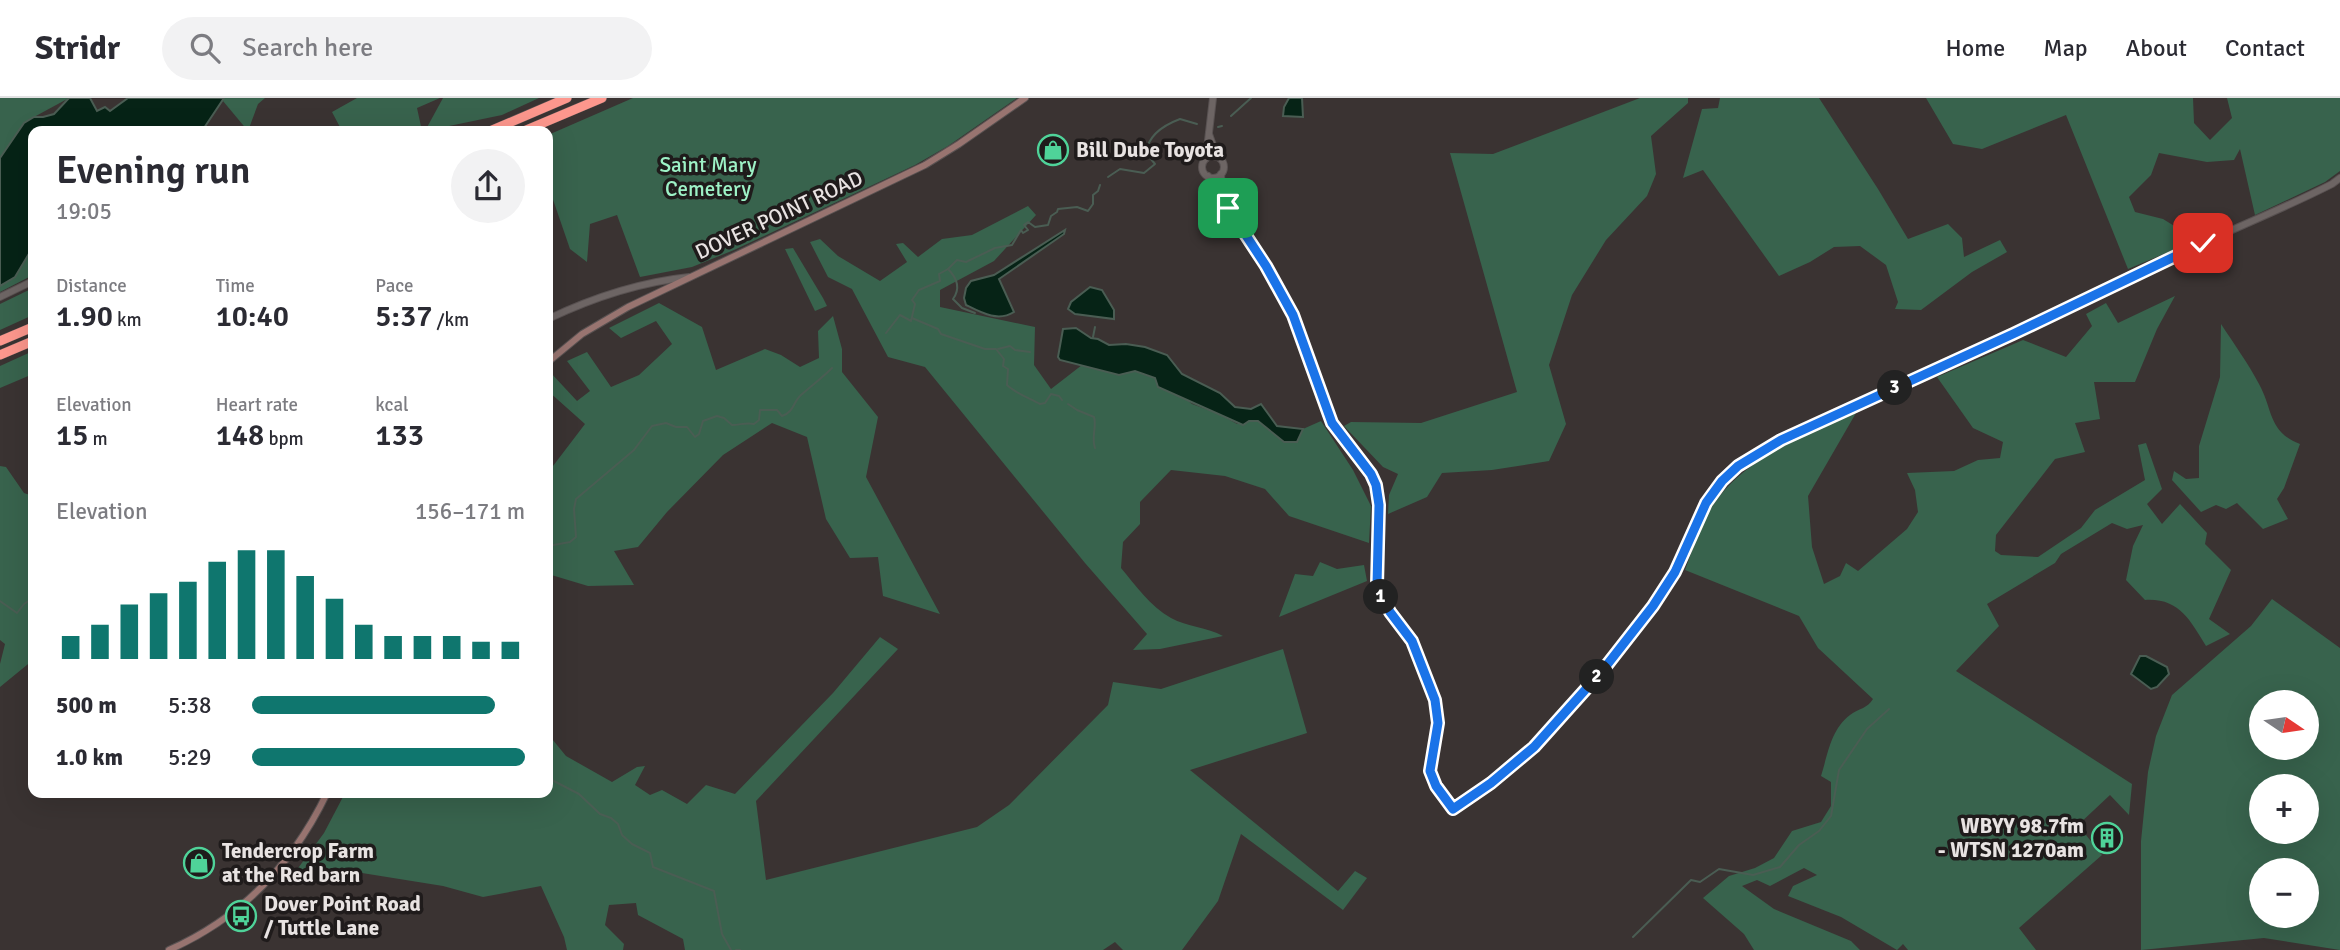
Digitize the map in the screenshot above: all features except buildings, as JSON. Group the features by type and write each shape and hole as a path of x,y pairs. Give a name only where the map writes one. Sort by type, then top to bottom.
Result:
{"highway":[{"path":"502,126 567,98"},
{"path":"536,126 602,98"},
{"path":"0,341 28,329"},
{"path":"0,355 28,343"}],"main road":[{"name":"DOVER POINT ROAD","path":"553,358 601,322 689,276 925,165 1025,98"},
{"path":"169,950 219,923 260,889 301,841 324,798"}],"street":[{"path":"1213,98 1206,158 1202,167 1216,191 1223,197"},
{"path":"1209,132 1217,157 1223,165 1223,197 1293,315 1332,423 1374,479 1379,498 1376,578 1378,591 1412,641 1437,708 1438,723 1430,771 1436,786 1453,809 1491,783 1534,747 1603,670 1666,587 1706,503 1728,474 1744,461 1781,440 2203,243 2259,220 2320,190 2340,177"},
{"path":"1206,158 1217,157"},
{"path":"1208,176 1216,177 1221,174"},
{"path":"553,317 593,300 659,280 689,276"},
{"path":"0,297 28,283"}],"green space":[{"path":"0,98 69,98 34,117 0,158"},
{"path":"224,98 265,98 258,104 250,126 244,126 223,101"},
{"path":"357,98 440,98 417,108 421,126 339,126 332,112"},
{"path":"443,98 539,98 502,115 449,126 428,126"},
{"name":"Saint Mary Cemetery","path":"633,98 1017,98 948,146 915,165 734,250 692,267 640,277 617,215 590,224 587,262 570,249 553,200 553,133"},
{"path":"1640,98 1688,98 1688,103 1651,136 1656,174 1647,196 1606,240 1572,295 1549,365 1566,424 1549,461 1492,470 1442,473 1427,497 1388,514 1389,495 1398,474 1383,467 1344,426 1351,422 1421,423 1517,392 1450,153 1493,154"},
{"path":"1720,98 1819,98 1908,239 1948,224 1962,238 1964,257 2000,240 2007,252 1972,272 1921,310 1895,309 1898,302 1886,265 1860,246 1834,247 1779,276 1703,170 1683,178 1702,109 1718,108"},
{"path":"1926,98 2193,98 2194,123 2210,140 2232,118 2227,98 2340,98 2340,171 2325,182 2255,215 2240,149 2234,160 2207,162 2159,153 2151,175 2129,197 2135,212 2163,219 2197,240 2128,269 2066,115 1982,149 1953,144"},
{"path":"1028,206 1036,215 994,261 940,290 940,307 1035,327 1034,365 1051,389 1082,365 1119,375 1135,371 1155,378 1158,387 1237,424 1258,420 1284,442 1297,442 1303,429 1321,421 1353,470 1371,506 1369,543 1289,516 1265,489 1225,476 1171,470 1140,502 1140,524 1123,542 1121,568 1163,613 1177,621 1223,636 1160,649 1133,650 1147,634 1085,563 925,367 888,357 852,289 828,277 810,242 820,239 838,256 880,281 907,262 896,244 903,243 918,257 942,239 972,235"},
{"path":"793,248 827,306 815,311 785,249"},
{"path":"28,255 28,278 0,292 0,286 15,277"},
{"path":"28,290 28,317 0,330 0,304"},
{"path":"2175,296 2157,329 2135,382 2094,382 2100,419 2075,423 2085,452 2055,459 1996,535 1995,551 2001,555 2038,557 2081,528 2095,510 2145,480 2138,445 2146,443 2162,489 2147,504 2162,524 2180,504 2207,533 2205,544 2231,570 2209,619 2230,634 2206,646 2182,612 2167,603 2145,600 2126,580 2133,546 2143,525 2127,529 2112,523 2061,554 2055,563 1987,604 1999,626 1956,671 2132,784 2129,815 2110,795 2078,825 2102,855 2019,928 2036,950 1908,950 1903,944 1897,950 1841,917 1788,896 1793,886 1817,875 1804,868 1770,886 1757,880 1742,886 1774,909 1851,941 1860,950 1754,950 1744,934 1703,898 1729,876 1755,868 1774,858 1792,831 1821,822 1831,806 1831,782 1821,776 1831,742 1838,727 1873,699 1818,648 1799,616 1685,570 1707,515 1720,495 1753,465 1772,452 1856,413 1808,496 1812,547 1824,584 1840,576 1846,563 1858,571 1907,529 1918,512 1915,490 1907,473 1954,471 1978,460 2000,458 2003,442 1973,428 1937,377 2023,340 2066,357 2092,326 2086,314 2106,303 2118,323"},
{"path":"659,303 702,327 716,370 765,349 800,367 819,358 818,331 833,316 842,349 842,372 878,417 866,477 940,614 883,596 878,557 850,558 826,519 807,437 772,423 723,455 667,512 638,547 614,551 634,585 588,586 553,576 553,466 585,424 553,395 553,375 577,401 590,391 567,361 587,352 611,387 639,375 672,344 656,321 621,338 609,328"},
{"path":"2221,324 2259,384 2277,426 2282,433 2300,444 2284,488 2277,499 2288,519 2263,529 2237,503 2226,509 2216,505 2201,512 2172,480 2174,471 2186,479 2199,478 2199,446 2220,377"},
{"path":"28,353 28,376 0,388 0,366"},
{"path":"0,466 6,467 24,493 28,494 28,664 0,687 0,664 5,644 0,640"},
{"path":"1320,562 1337,569 1364,565 1367,581 1279,617 1295,574 1313,576"},
{"path":"2272,599 2340,648 2340,950 2264,938 2141,950 2141,841 2148,772 2156,736 2172,695 2251,626"},
{"path":"880,637 898,649 756,801 766,880 977,827 1009,805 1108,705 1113,682 1161,689 1283,649 1307,733 1190,770 1338,891 1355,871 1367,878 1343,910 1241,834 1218,901 1182,950 1123,950 1115,942 1103,950 685,950 683,939 638,915 636,903 609,905 605,925 624,944 623,950 567,950 564,937 541,886 483,897 443,886 362,873 319,876 310,872 302,880 290,879 324,833 342,798 553,798 553,740 566,756 612,782 637,767 645,766 635,785 650,795 662,790 687,804 706,785 735,794 833,693"}],"shaded area":[{"path":"69,98 90,98 97,111 105,107 110,111 128,98 224,98 205,126 28,126 28,255 15,277 0,286 0,158 24,123 34,117 54,114"},
{"path":"1289,98 1302,98 1303,117 1283,116"},
{"path":"1065,230 1064,234 999,279 1014,312 996,316 966,305 966,288 971,281 994,275"},
{"path":"1090,287 1102,290 1114,310 1114,319 1075,314 1068,309 1071,302"},
{"path":"1076,328 1109,345 1145,347 1167,355 1182,374 1220,393 1235,407 1251,409 1261,404 1277,426 1303,429 1297,442 1284,442 1258,421 1249,421 1243,425 1158,387 1155,378 1135,371 1119,375 1060,360 1058,357 1063,329"},
{"path":"2140,656 2146,656 2167,667 2169,674 2157,687 2151,689 2131,674"}],"waterway":[{"path":"1231,116 1251,98"},
{"path":"1108,177 1120,169 1144,173 1155,164 1146,153 1150,141 1158,132 1180,119 1197,124"},
{"path":"1218,127 1222,126"},
{"path":"886,333 900,315 911,321 915,304 912,300 919,290 940,281 939,274 957,260 966,262 995,248 1012,245 1021,230 1023,233 1028,230 1024,225 1028,222 1035,227 1048,225 1051,216 1058,209 1077,207 1088,211 1093,204 1093,195 1100,185"},
{"path":"948,269 957,283 953,299 962,308 975,313"},
{"path":"912,318 938,329 941,334 985,349 996,349 1004,359 1003,366 1008,369 1007,385 1018,393 1040,404 1045,403 1051,394 1062,400"},
{"path":"1093,337 1095,327"},
{"path":"998,349 1010,346 1015,350 1030,352"},
{"path":"553,545 570,542 576,537 576,499 634,450 652,426 666,423 687,427 695,437 699,434 703,421 717,416 732,425 754,424 759,420 760,410 777,410 782,416 832,368"},
{"path":"1068,404 1094,417 1095,448"},
{"path":"0,601 17,613 28,601"},
{"path":"1633,937 1691,880 1700,882 1719,869 1753,875 1780,867 1799,845 1819,831 1831,816 1839,770 1867,729 1889,709"},
{"path":"553,781 579,794 600,814 618,824 622,835 632,844 650,853 653,867 714,891 722,934 731,950"}],"place":[{"name":"Bill Dube Toyota","path":"1053,150"},
{"name":"WBYY 98.7fm - WTSN 1270am","path":"2107,838"},
{"name":"Tendercrop Farm at the Red barn","path":"199,863"},
{"name":"Dover Point Road / Tuttle Lane","path":"241,916"}],"route":[{"path":"1228,208 1266,266 1293,315 1305,342 1332,423 1359,457 1376,485 1379,498 1377,585 1390,612 1412,641 1435,700 1438,723 1430,771 1436,786 1453,809 1491,783 1534,747 1629,639 1675,572 1706,503 1728,474 1738,466 1781,440 2076,305 2203,243"}]}
